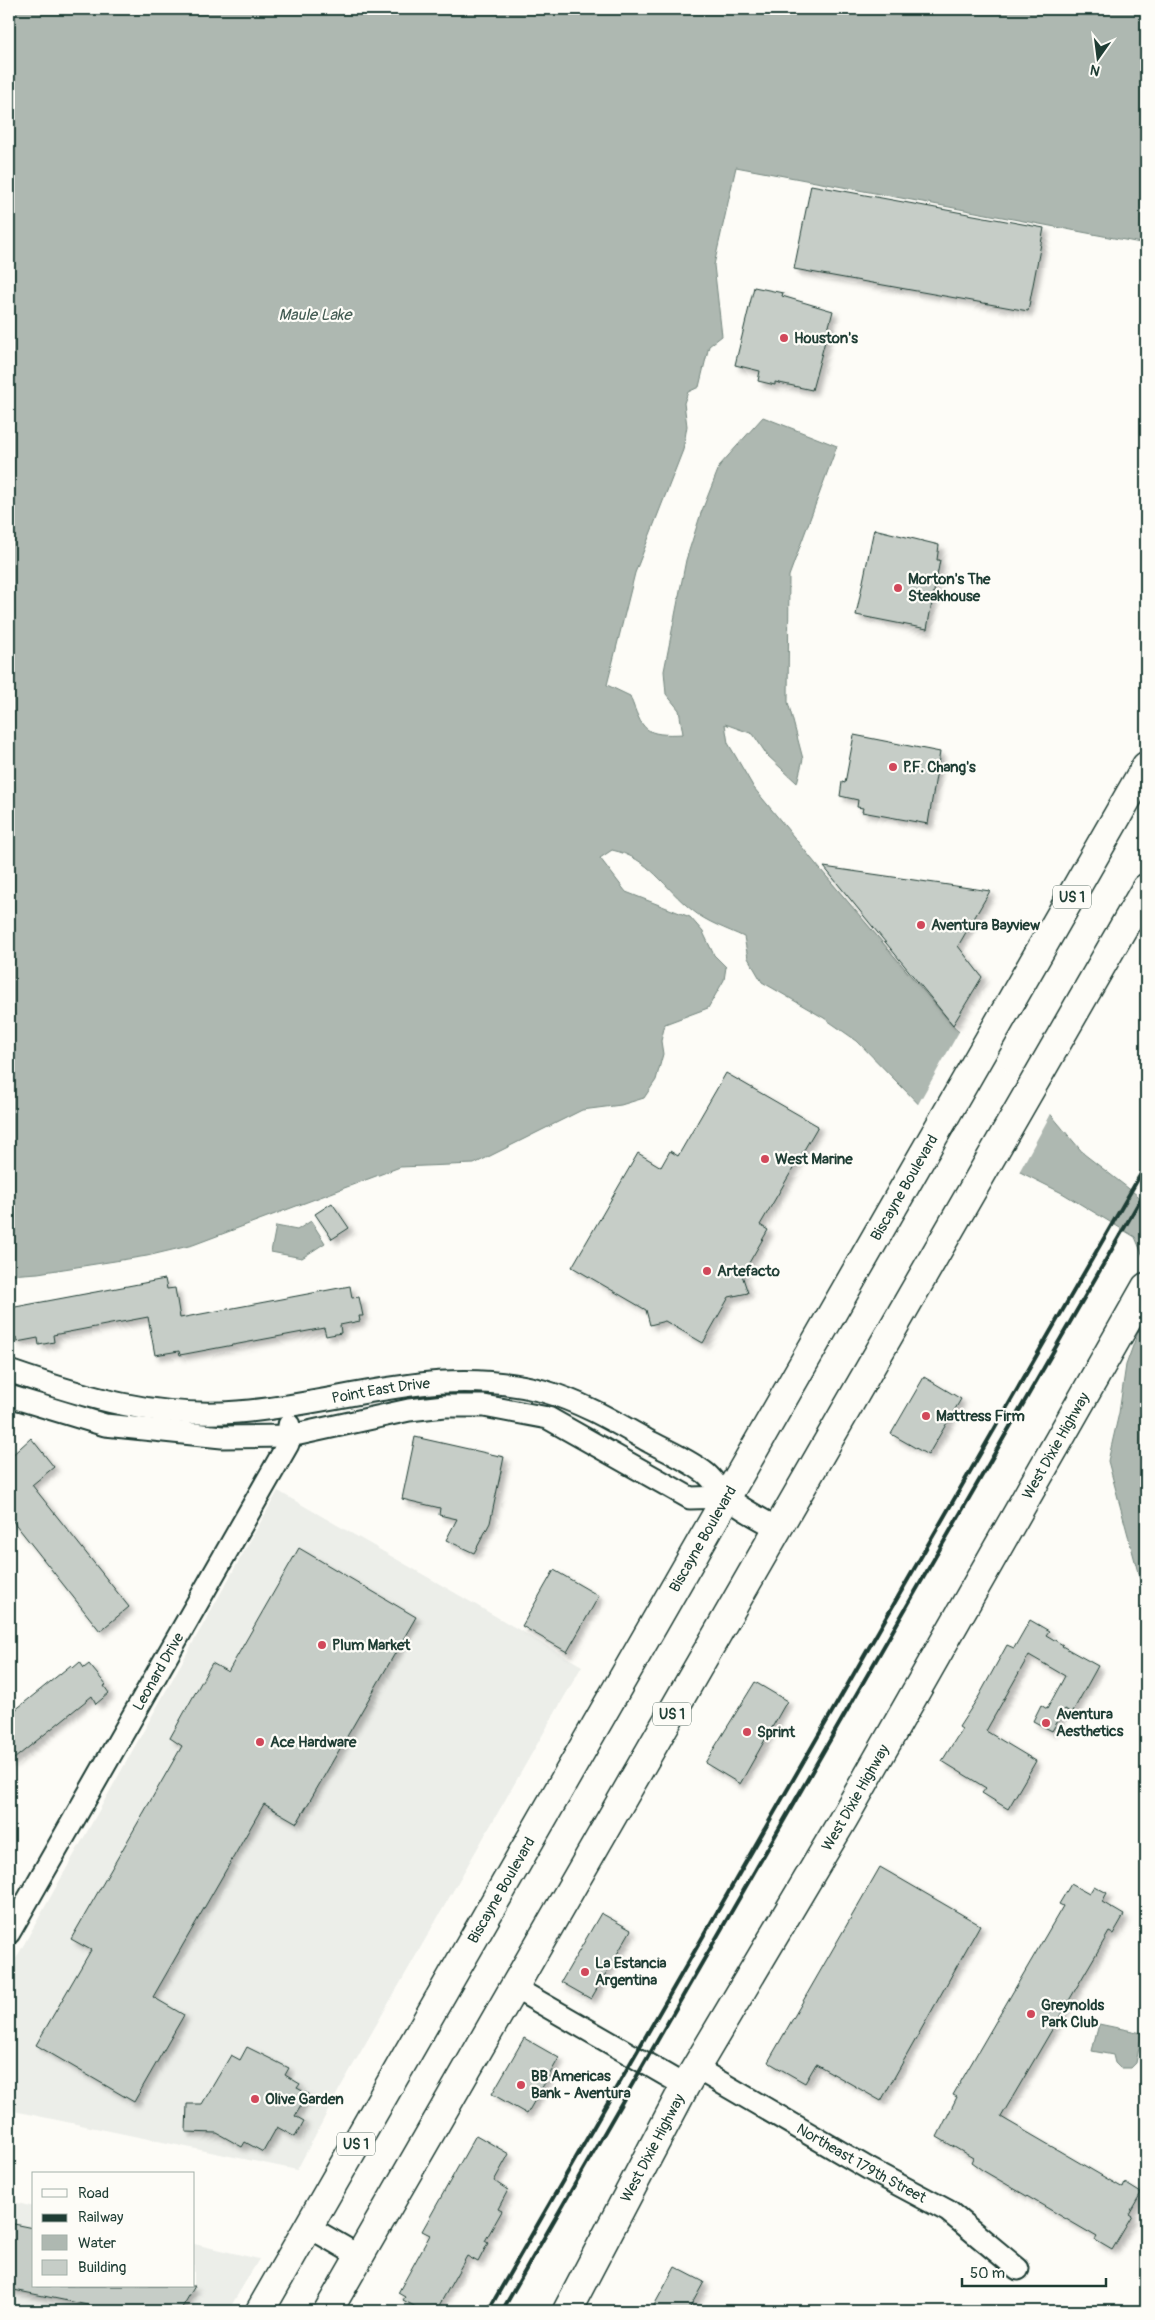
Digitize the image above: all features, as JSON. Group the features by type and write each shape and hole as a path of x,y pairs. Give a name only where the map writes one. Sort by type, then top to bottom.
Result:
{"main road":[{"name":"Biscayne Boulevard","path":"260,2311 1146,766"},
{"name":"US 1","path":"328,2311 1146,888"},
{"name":"West Dixie Highway","path":"567,2311 691,2077 852,1805 1146,1286"}],"street":[{"name":"Point East Drive","path":"9,1371 93,1400 168,1411 238,1412 288,1406 406,1384 457,1381 500,1382 580,1402 706,1472 727,1497 778,1529"},
{"name":"Point East Drive","path":"9,1396 79,1419 116,1427 219,1437 290,1436 408,1410 445,1406 484,1406 548,1418 690,1498 727,1497"},
{"name":"Leonard Drive","path":"9,1933 288,1444 290,1436 288,1406"},
{"name":"Northeast 179th Street","path":"514,1988 691,2077 948,2211 1018,2269"},
{"path":"309,2227 359,2256"}],"shaded area":[{"path":"278,1491 582,1666 340,2088 297,2170 9,2110 9,1971"},
{"path":"9,2201 32,2207 32,2288 195,2288 195,2244 259,2259 228,2311 9,2311"}],"water":[{"name":"Maule Lake","path":"9,9 1146,9 1146,244 736,167 714,265 722,336 709,346 699,387 688,392 684,403 687,426 683,450 635,573 607,685 630,696 638,717 647,729 660,734 683,734 679,710 666,694 664,671 686,560 701,513 720,465 763,417 837,446 789,576 788,702 803,759 797,783 767,755 753,734 725,724 728,743 754,788 815,863 980,1055 1031,1091 1084,1154 1146,1202 1146,1263 1135,1237 1062,1193 992,1158 940,1126 857,1041 824,1018 762,982 748,958 744,937 710,922 682,901 647,867 625,854 612,850 600,858 626,892 690,917 703,932 714,955 726,967 724,980 708,1008 665,1024 661,1041 663,1054 656,1080 644,1098 621,1105 582,1110 474,1164 400,1167 193,1245 147,1256 38,1273 9,1275"},
{"path":"311,1221 325,1243 302,1258 271,1252 276,1226 297,1230"},
{"path":"1146,1264 1146,1602 1108,1461 1119,1413 1126,1365 1138,1332"},
{"path":"1099,2024 1142,2033 1136,2063 1131,2068 1120,2068 1115,2063 1113,2055 1092,2051"}],"pier":[{"path":"960,1030 982,1053 1033,1089 1052,1112 1018,1174 990,1160 939,1128 917,1106"}],"building":[{"path":"811,185 1044,228 1028,311 794,269"},
{"name":"Houston's","path":"754,287 783,293 782,296 833,311 812,390 775,382 775,385 758,381 760,371 735,365"},
{"name":"Morton's The Steakhouse","path":"874,529 939,545 937,560 940,560 927,629 856,615"},
{"name":"P.F. Chang's","path":"854,735 940,752 928,824 862,812 863,808 857,807 858,800 840,796 842,782 845,783"},
{"name":"Aventura Bayview","path":"824,867 990,891 958,946 982,977 953,1025"},
{"path":"726,1073 818,1126 760,1225 768,1230 742,1275 748,1293 729,1297 703,1343 665,1321 650,1325 646,1310 572,1267 638,1153 661,1167 670,1151 678,1156"},
{"path":"332,1203 349,1228 332,1239 315,1214"},
{"path":"165,1279 167,1289 175,1288 180,1318 350,1286 352,1298 359,1297 363,1316 359,1316 360,1321 340,1325 341,1333 326,1336 324,1328 180,1355 179,1351 155,1355 148,1317 53,1335 54,1342 39,1345 38,1338 17,1342 16,1337 11,1338 9,1320 12,1319 10,1308"},
{"name":"Mattress Firm","path":"924,1377 961,1399 928,1455 891,1434"},
{"path":"415,1437 504,1457 490,1523 474,1553 446,1540 457,1519 439,1515 440,1508 402,1499"},
{"path":"31,1438 54,1467 32,1485 129,1607 100,1631 9,1516 9,1458"},
{"path":"299,1548 416,1617 297,1823 264,1804 153,1997 184,2015 134,2102 36,2045 91,1950 71,1939 182,1746 170,1738 212,1663 228,1672"},
{"path":"554,1570 599,1596 567,1652 522,1626"},
{"path":"1030,1620 1049,1631 1046,1635 1062,1646 1098,1666 1072,1713 1065,1709 1052,1731 1033,1721 1041,1705 1047,1709 1065,1676 1029,1655 986,1731 1036,1761 1008,1809 982,1793 986,1788 942,1761 962,1729 959,1727 979,1696 1007,1645 1014,1648"},
{"path":"80,1662 84,1668 89,1664 106,1685 104,1686 109,1693 96,1704 92,1696 9,1763 9,1715 71,1665 73,1668"},
{"name":"Sprint","path":"755,1682 787,1701 740,1784 705,1763"},
{"path":"880,1867 980,1925 881,2101 816,2064 805,2083 768,2062"},
{"name":"Greynolds Park Club","path":"1071,1884 1089,1894 1094,1886 1107,1893 1102,1902 1124,1915 1113,1934 1109,1932 1001,2117 1123,2188 1125,2183 1141,2193 1129,2214 1132,2216 1112,2250 1095,2240 1097,2237 982,2170 971,2162 973,2158 937,2137 957,2097 953,2095 1063,1906 1059,1904"},
{"path":"601,1913 631,1930 591,1999 561,1982"},
{"name":"BB Americas Bank - Aventura","path":"524,2038 559,2058 527,2114 492,2094"},
{"name":"Olive Garden","path":"247,2047 289,2068 285,2075 300,2084 297,2088 308,2094 295,2116 304,2121 295,2137 277,2127 263,2152 245,2142 242,2147 217,2133 186,2132 187,2104 202,2104 231,2055 240,2060"},
{"path":"476,2135 509,2154 494,2181 508,2190 498,2209 502,2211 485,2241 488,2243 478,2262 467,2256 436,2311 423,2311 403,2300 405,2297 398,2293 430,2235 422,2231"},
{"path":"9,2223 32,2228 32,2288 194,2288 180,2311 117,2311 9,2289"},
{"path":"675,2267 704,2282 688,2311 651,2311"}],"railway":[{"path":"488,2311 1146,1165"},
{"path":"502,2311 1146,1190"}],"place":[{"name":"Houston's","path":"784,338"},
{"name":"Morton's The Steakhouse","path":"898,588"},
{"name":"P.F. Chang's","path":"893,767"},
{"name":"Aventura Bayview","path":"921,925"},
{"name":"West Marine","path":"765,1159"},
{"name":"Artefacto","path":"707,1271"},
{"name":"Mattress Firm","path":"926,1416"},
{"name":"Plum Market","path":"322,1645"},
{"name":"Aventura Aesthetics","path":"1046,1723"},
{"name":"Sprint","path":"747,1732"},
{"name":"Ace Hardware","path":"260,1742"},
{"name":"La Estancia Argentina","path":"585,1972"},
{"name":"Greynolds Park Club","path":"1031,2014"},
{"name":"BB Americas Bank - Aventura","path":"521,2085"},
{"name":"Olive Garden","path":"255,2099"}]}
